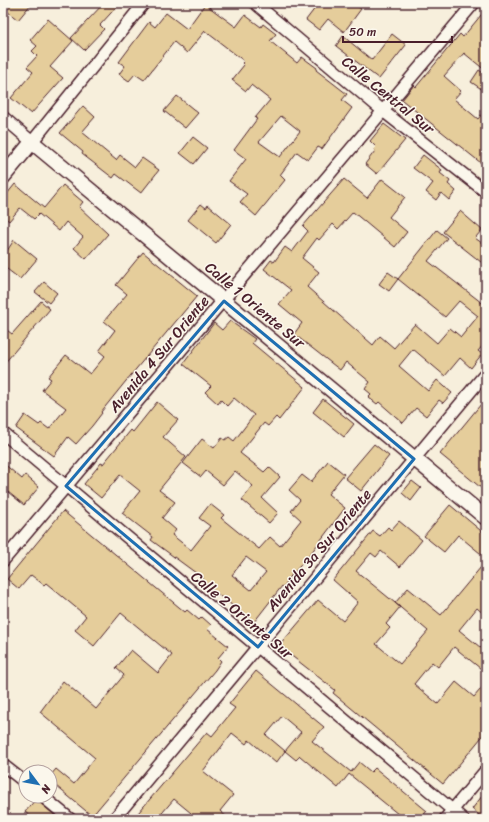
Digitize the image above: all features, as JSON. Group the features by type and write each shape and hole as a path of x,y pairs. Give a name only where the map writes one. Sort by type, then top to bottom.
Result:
{"street":[{"path":"3,177 144,3"},
{"name":"Calle Central Sur","path":"255,3 383,111 486,192"},
{"name":"Avenida 4 Sur Oriente","path":"3,561 474,3"},
{"name":"Calle 1 Oriente Sur","path":"3,117 486,518"},
{"name":"Avenida 3a Sur Oriente","path":"114,819 486,373"},
{"name":"Calle 2 Oriente Sur","path":"3,433 258,647 449,815 463,819"},
{"path":"3,764 18,776"},
{"path":"449,815 486,770"},
{"path":"52,804 70,819"}],"highlighted area":[{"path":"224,301 414,459 258,647 66,486"}],"building":[{"path":"3,3 32,3 18,20 3,8"},
{"path":"104,3 120,3 100,25 104,29 84,50 71,38"},
{"path":"319,3 353,3 361,9 344,32 328,19 319,30 306,20"},
{"path":"205,4 236,27 245,15 261,27 263,24 276,34 270,41 297,63 302,57 347,94 342,100 352,108 322,149 318,147 308,160 297,152 280,175 285,180 256,216 240,202 247,194 229,181 246,159 234,150 257,119 255,118 270,100 251,85 246,91 232,80 244,65 242,63 244,61 205,31 187,53 174,42 144,80 135,74 129,81 119,74 125,66 119,62 149,22 155,27 166,13 187,29","holes":["281,116 300,131 280,157 259,142"]},
{"path":"486,9 486,71 464,53 444,76 461,91 454,99 478,119 486,109 486,167 402,100 414,85 416,87 460,34 463,37"},
{"path":"48,19 73,41 50,67 63,78 31,114 11,98 33,72 27,67 37,56 32,51 37,46 30,40"},
{"path":"392,34 406,45 379,79 336,46 343,36 372,60"},
{"path":"479,70 486,75 486,92 471,82"},
{"path":"177,96 198,113 185,128 164,111"},
{"path":"83,106 95,117 82,132 116,160 120,155 135,167 142,158 159,170 141,193 116,174 113,178 82,154 83,152 60,133"},
{"path":"384,124 405,140 377,174 365,164 375,151 374,149 376,147 370,141"},
{"path":"193,137 207,148 194,164 180,153"},
{"path":"423,155 442,170 440,173 450,181 448,184 456,191 449,200 441,193 436,200 426,192 433,183 413,168"},
{"path":"344,179 367,198 382,179 405,197 389,217 407,232 395,247 353,212 338,229 333,224 319,240 317,238 302,258 319,272 307,287 373,345 380,336 394,348 415,324 437,343 450,328 461,337 478,316 459,301 445,317 398,279 437,230 447,238 428,261 486,306 486,342 478,351 482,354 471,368 460,358 445,376 413,349 399,366 428,391 437,380 452,393 443,403 439,400 426,416 416,408 403,423 379,402 377,404 368,397 371,394 365,389 370,382 346,362 340,370 294,334 302,323 279,304 291,290 264,269 271,260 274,262 285,247 292,252 308,231 303,226"},
{"path":"15,184 44,208 63,185 83,202 79,207 108,234 86,259 74,248 83,237 66,222 59,231 39,214 34,219 20,208 9,221 3,216 3,199"},
{"path":"201,204 206,208 208,205 231,224 216,243 188,220"},
{"path":"460,211 482,230 475,238 486,246 486,266 443,232"},
{"path":"14,240 37,259 20,279 3,266 3,257"},
{"path":"143,252 197,296 76,444 68,437 54,456 16,428 25,415 39,425 41,423 49,429 66,408 42,390 51,379 48,377 66,355 90,374 105,356 99,351 115,330 104,321 127,294 116,285"},
{"path":"388,272 398,279 389,291 379,284"},
{"path":"44,282 57,293 49,303 35,292"},
{"path":"41,301 50,309 3,365 3,327 12,334"},
{"path":"230,321 255,339 252,343 305,387 279,420 276,417 268,426 264,423 240,453 264,472 269,467 280,477 262,498 278,513 269,523 242,500 253,486 235,471 223,485 206,471 201,477 183,463 202,439 214,448 222,438 225,440 229,437 234,441 254,415 234,398 227,406 221,400 218,404 205,392 211,386 183,364 214,323 222,330"},
{"path":"486,398 486,492 440,454"},
{"path":"323,399 354,424 344,437 313,412"},
{"path":"157,402 178,420 163,437 186,457 159,490 175,502 162,518 176,530 172,535 191,550 210,526 199,518 210,504 224,515 221,518 259,549 270,537 280,546 301,520 291,511 300,500 289,490 302,475 311,482 328,461 344,474 328,494 345,508 308,557 290,577 284,587 282,586 254,622 202,581 204,579 151,540 153,537 122,513 140,491 120,475 101,498 84,484 101,463 103,464 131,430 133,432","holes":["246,557 266,572 251,590 232,575"]},
{"path":"374,444 389,456 361,491 345,478"},
{"path":"3,463 22,479 25,475 39,487 24,505 3,488"},
{"path":"412,481 421,488 411,501 402,493"},
{"path":"450,505 486,535 486,558 458,535 444,552 424,536"},
{"path":"63,511 185,612 187,610 199,620 202,617 211,625 207,629 228,646 218,658 221,661 215,670 92,816 58,788 58,771 74,784 95,758 40,712 63,681 96,709 124,675 116,668 131,650 158,673 172,655 121,613 94,646 75,630 86,616 46,583 44,585 31,575 19,589 7,579"},
{"path":"399,521 422,540 400,567 381,551 376,557 371,553 356,571 395,603 408,588 441,615 486,561 486,616 477,608 459,630 486,652 486,673 454,647 438,667 432,662 414,684 438,704 456,682 474,697 486,683 486,732 443,784 333,693 335,690 279,646 318,600 343,621 358,602 333,580 373,531 380,536 388,527 391,530","holes":["400,607 428,631 400,664 376,644 390,628 386,624"]},
{"path":"256,671 324,727 312,741 351,772 359,762 371,772 375,768 427,811 420,819 404,819 349,774 338,788 300,756 296,760 285,751 276,763 249,740 246,744 232,733 203,771 233,795 220,811 229,819 186,819 191,813 174,799 157,819 133,819 207,732 212,736 235,708 229,704","holes":["282,716 301,732 285,751 266,735"]},
{"path":"486,791 486,819 484,819 472,809"},
{"path":"32,804 42,804 59,819 34,819 25,812"}]}
